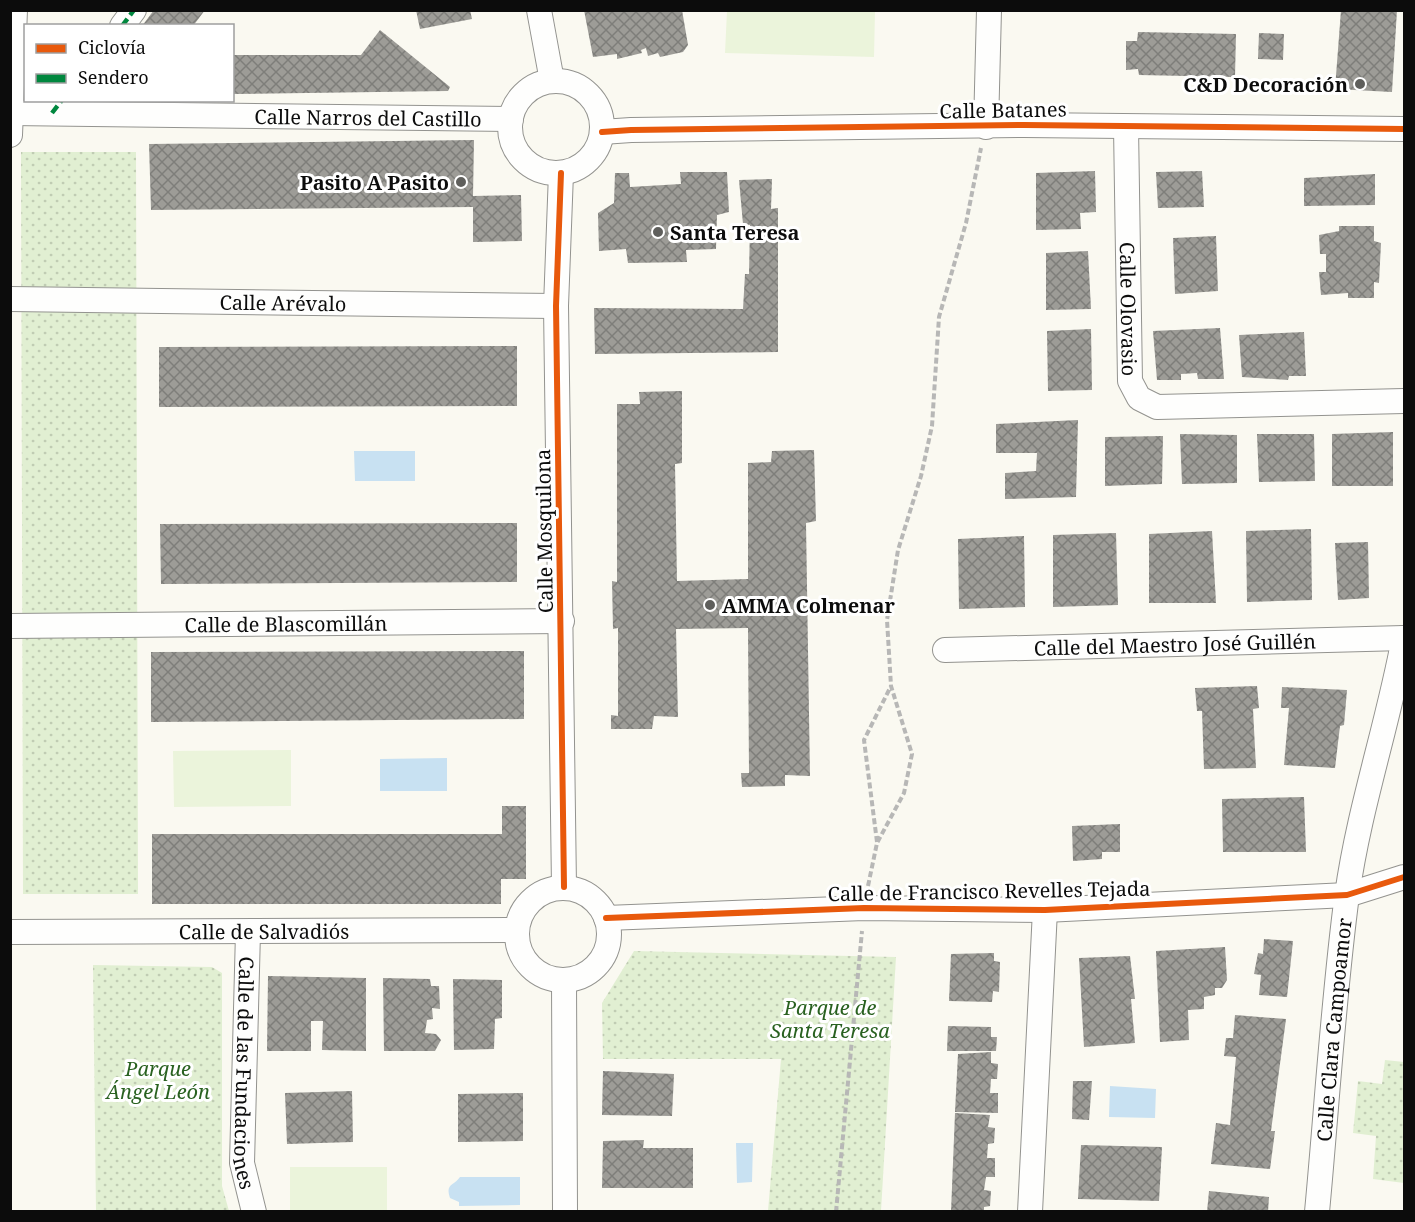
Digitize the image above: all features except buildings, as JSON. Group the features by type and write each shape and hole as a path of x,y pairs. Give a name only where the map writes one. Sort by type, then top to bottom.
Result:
{"street":[{"path":"10,135 15,10"},
{"path":"124,24 134,10"},
{"path":"539,10 552,81"},
{"path":"987,127 989,10"},
{"path":"552,81 572,84 589,95 600,112 602,132 595,152 581,167 561,173 540,171 522,159 511,140 511,119 518,100 533,87 552,81"},
{"name":"Calle Narros del Castillo","path":"11,113 57,106 511,119"},
{"name":"Calle Batanes","path":"602,132 1024,125 1126,128 1404,129"},
{"name":"Calle Olovasio","path":"1126,128 1130,381 1139,398 1157,408 1404,401"},
{"name":"Calle Mosquilona","path":"561,173 556,306 564,887"},
{"name":"Calle Arévalo","path":"10,299 556,306"},
{"name":"Calle de Blascomillán","path":"10,626 562,621"},
{"name":"Calle del Maestro José Guillén","path":"945,650 1404,638"},
{"name":"Calle Clara Campoamor","path":"1317,1212 1347,895 1357,838 1393,698 1404,638"},
{"name":"Calle de Francisco Revelles Tejada","path":"606,918 864,908 1045,910 1347,895 1404,877"},
{"path":"564,887 590,896 606,918 609,932 607,947 601,960 591,971 579,978 564,980 549,978 535,971 521,953 516,930 520,916 537,895 550,889 564,887"},
{"path":"1030,1212 1045,910"},
{"name":"Calle de Salvadiós","path":"10,932 516,930"},
{"name":"Calle de las Fundaciones","path":"248,932 242,1163 254,1212"},
{"path":"564,980 565,1212"}],"path":[{"path":"836,1212 864,908 877,843 904,793 912,754 891,686 887,620 898,550 921,476 932,426 939,317 966,223 987,127"},
{"path":"877,843 864,740 891,686"}],"green space":[{"path":"727,11 875,11 874,57 725,53"},
{"path":"21,152 136,152 138,894 23,894"},
{"path":"291,750 291,806 174,807 173,751"},
{"name":"Parque de Santa Teresa","path":"634,951 896,957 881,1211 768,1211 781,1059 603,1059 602,1003"},
{"name":"Parque Ángel León","path":"93,965 212,967 222,973 222,1186 229,1211 96,1211"},
{"path":"1385,1060 1404,1062 1404,1183 1373,1179 1376,1136 1353,1133 1358,1081 1382,1084"},
{"path":"290,1167 387,1167 387,1211 290,1211"}],"water":[{"path":"354,451 415,451 415,481 355,481"},
{"path":"447,758 447,791 380,791 380,759"},
{"path":"1110,1086 1156,1089 1155,1118 1109,1117"},
{"path":"736,1143 753,1143 752,1182 737,1183"},
{"path":"460,1177 520,1177 520,1205 459,1206 459,1202 450,1198 449,1187"}],"marked path":[{"path":"124,24 134,10"},
{"path":"52,113 60,102"}],"cycle path":[{"path":"602,132 1024,125 1404,129"},
{"path":"561,173 556,306 564,887"},
{"path":"606,918 864,908 1045,910 1347,895 1404,877"}],"place":[{"name":"C&D Decoración","path":"1360,84"},
{"name":"Pasito A Pasito","path":"461,182"},
{"name":"Santa Teresa","path":"658,232"},
{"name":"AMMA Colmenar","path":"710,605"}]}
